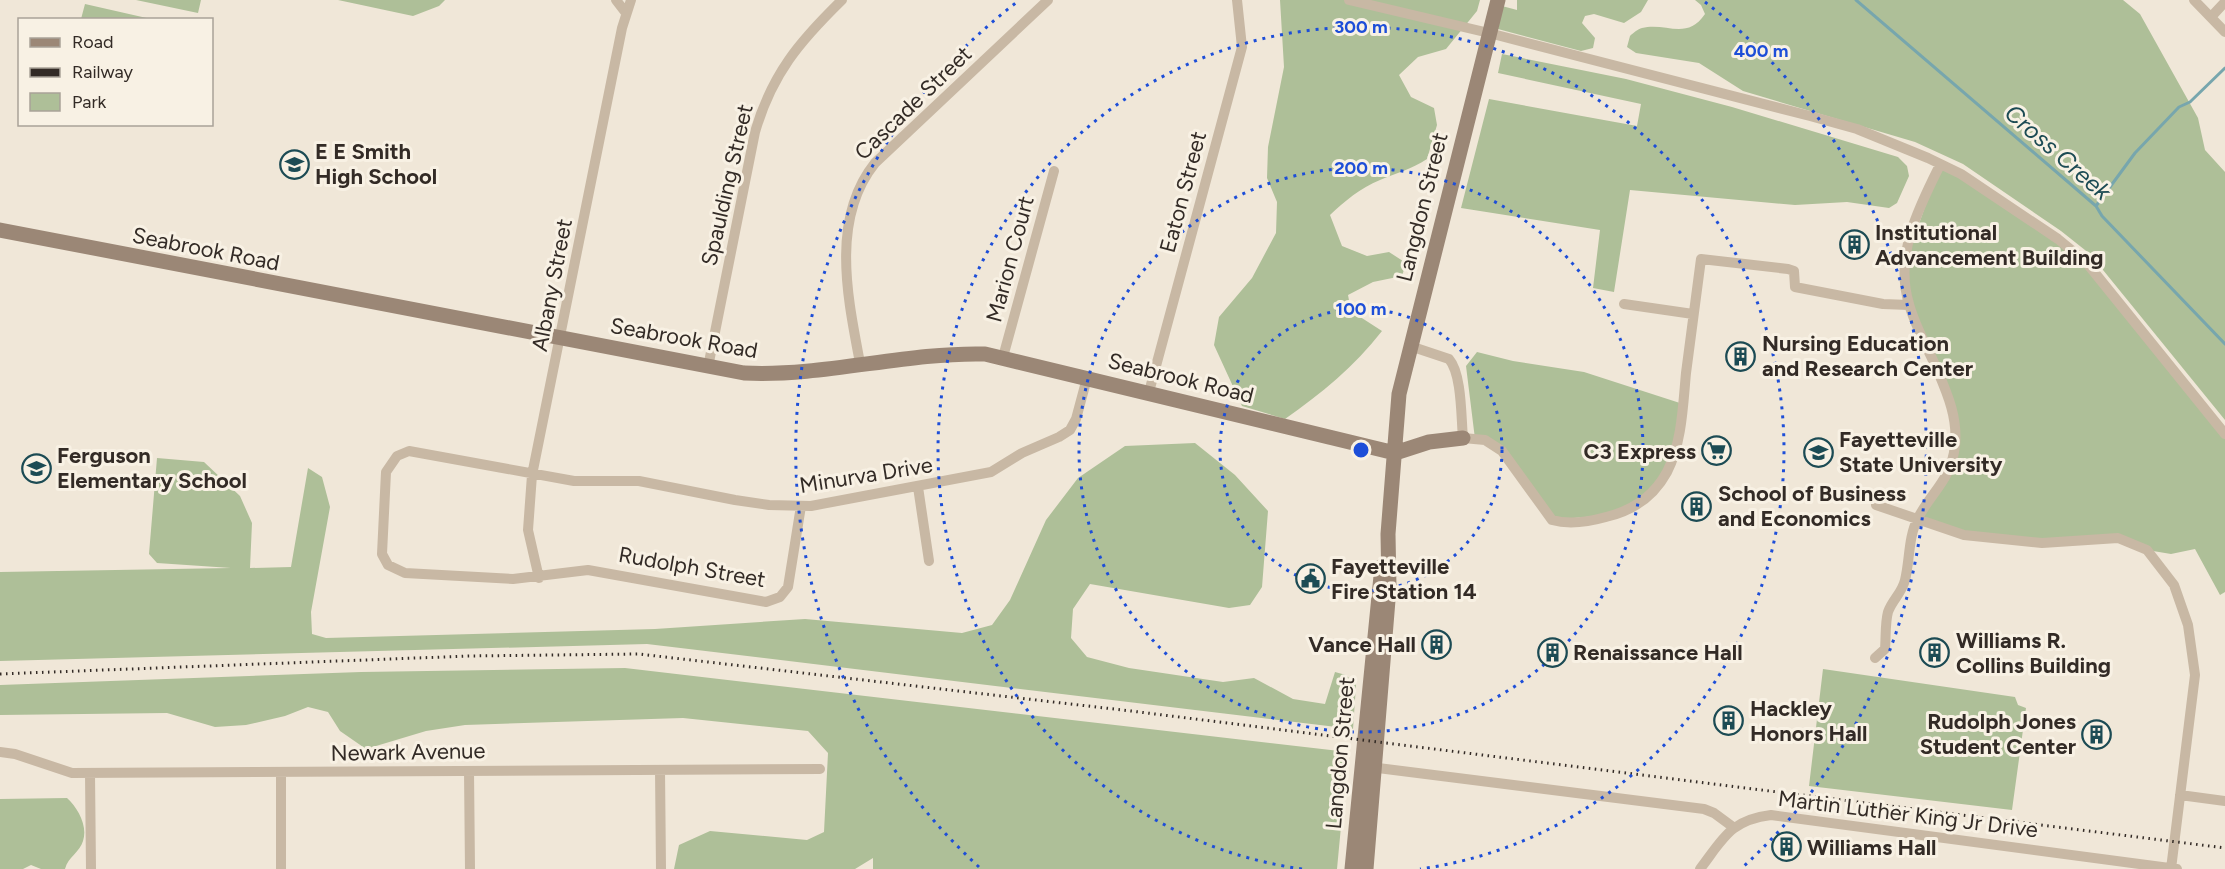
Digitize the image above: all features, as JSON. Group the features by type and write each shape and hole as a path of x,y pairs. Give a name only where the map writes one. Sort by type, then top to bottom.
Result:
{"street":[{"path":"616,0 626,13"},
{"name":"Albany Street","path":"539,578 528,530 532,476 626,13 631,0"},
{"name":"Spaulding Street","path":"708,367 755,132 762,108 789,56 842,0"},
{"name":"Cascade Street","path":"860,363 847,292 848,235 852,209 864,179 875,164 1048,0"},
{"name":"Eaton Street","path":"1149,392 1242,47 1238,0"},
{"path":"1349,0 1489,33 1810,116 1898,144 1961,174 2013,207 2086,262 2225,434"},
{"name":"Langdon Street","path":"1352,869 1368,767 1389,588 1388,534 1399,394 1497,0"},
{"path":"2194,0 2225,32"},
{"path":"2211,17 2225,2"},
{"path":"1875,658 1885,649 1888,613 1902,590 1911,535 1918,517 1942,484 1951,466 1956,436 1947,394 1909,304 1906,260 1916,215 1940,165"},
{"name":"Marion Court","path":"1003,357 1054,171"},
{"name":"Seabrook Road","path":"0,230 708,367 770,375 938,353 1003,357 1395,453"},
{"path":"1395,453 1429,442 1463,438 1485,440 1502,451 1552,520 1564,524 1617,514 1650,494 1671,462 1680,423 1701,259 1788,269 1794,271 1795,287 1883,304 1909,304"},
{"path":"1624,304 1693,314"},
{"path":"1410,346 1449,359 1453,364 1457,376 1463,438"},
{"name":"Minurva Drive","path":"539,578 513,579 405,573 388,565 381,548 386,472 392,461 403,453 415,451 532,476 593,483 639,481 735,500 801,506 918,487 991,472 1022,453 1065,434 1076,418 1087,378"},
{"path":"918,487 929,561"},
{"name":"Martin Luther King Jr Drive","path":"1733,828 1745,820 1771,815 2173,869 2195,675 2188,625 2174,585 2148,550 2118,538 2042,543 1975,536 1943,529 1918,517 1876,505"},
{"name":"Rudolph Street","path":"539,578 588,570 766,602 780,597 788,587 801,506"},
{"name":"Newark Avenue","path":"0,752 21,755 60,770 90,774 820,769"},
{"path":"1368,767 1704,809 1714,813 1733,828 1700,869"},
{"name":"Langdon Street","path":"1366,869 1368,767"},
{"path":"660,770 660,869"},
{"path":"469,771 470,869"},
{"path":"281,773 281,869"},
{"path":"90,774 91,869"},
{"path":"2180,795 2225,801"}],"green space":[{"path":"136,0 201,0 198,13"},
{"path":"338,0 445,0 439,6 413,16"},
{"path":"1280,0 1480,0 1477,11 1446,49 1418,57 1399,75 1411,97 1434,108 1437,125 1427,159 1366,187 1330,215 1342,246 1367,256 1389,252 1406,263 1402,276 1373,282 1348,295 1351,311 1382,331 1337,379 1285,419 1242,406 1214,345 1219,317 1252,278 1276,233 1277,202 1267,178 1268,147 1284,67"},
{"path":"1517,0 1648,0 1641,12 1624,23 1594,14 1585,16 1582,23 1595,38 1593,48 1581,51 1498,29 1502,6 1517,10"},
{"path":"1695,0 2123,0 2140,14 2198,118 2205,150 2225,172 2225,420 2090,254 2061,231 1963,164 1915,142 1743,91 1699,63 1636,53 1627,47 1630,36 1640,29 1691,27 1705,14 1701,5"},
{"path":"85,4 147,18 81,18"},
{"path":"1502,54 1626,79 1732,107 1898,157 1907,166 1909,176 1897,203 1889,208 1847,202 1795,205 1630,190 1614,292 1593,288 1600,230 1461,208 1489,99 1637,126 1641,104 1498,73"},
{"path":"1940,165 2086,262 2225,433 2225,592 2220,595 2195,549 2171,554 2147,550 2118,538 1986,538 1918,517 1943,484 1955,425 1908,299 1906,260"},
{"path":"1477,352 1513,361 1584,372 1683,404 1680,422 1659,485 1618,514 1552,520 1502,451 1475,439 1466,366"},
{"path":"1195,443 1235,475 1268,511 1262,587 1250,605 1229,608 1090,584 1073,609 1071,638 1087,657 1129,668 1223,682 1254,678 1293,699 1325,704 1335,672 1346,675 1356,685 1353,729 647,644 0,661 0,572 231,568 157,563 149,554 157,458 204,462 240,496 252,523 250,568 291,567 308,468 322,477 330,507 311,612 312,634 326,638 655,629 805,619 962,633 992,625 1010,600 1046,520 1078,478 1125,446"},
{"path":"625,668 1348,752 1337,869 873,869 873,858 855,869 674,869 679,845 710,831 807,840 824,832 828,753 808,731 683,718 465,725 426,731 366,749 340,731 328,712 308,707 285,716 246,725 215,727 167,713 0,715 0,685 361,672"},
{"path":"1823,669 2015,697 2018,705 2026,708 2012,810 1809,786"},
{"path":"67,798 81,818 84,835 81,845 65,869 41,869 31,865 23,869 0,869 0,799"}],"waterway":[{"name":"Cross Creek","path":"1856,0 2096,206 2102,216 2225,344"},
{"path":"2096,206 2135,153 2179,107 2190,102 2225,68"}],"railway":[{"path":"0,674 469,656 639,654 1131,711 2225,848"}],"place":[{"name":"E E Smith High School","path":"294,164"},
{"name":"Institutional Advancement Building","path":"1854,245"},
{"name":"Nursing Education and Research Center","path":"1741,356"},
{"name":"C3 Express","path":"1717,451"},
{"name":"Fayetteville State University","path":"1818,452"},
{"name":"Ferguson Elementary School","path":"36,468"},
{"name":"School of Business and Economics","path":"1697,506"},
{"name":"Fayetteville Fire Station 14","path":"1310,579"},
{"name":"Vance Hall","path":"1437,644"},
{"name":"Renaissance Hall","path":"1552,652"},
{"name":"Williams R. Collins Building","path":"1935,653"},
{"name":"Hackley Honors Hall","path":"1729,721"},
{"name":"Rudolph Jones Student Center","path":"2097,734"},
{"name":"Williams Hall","path":"1786,847"}]}
